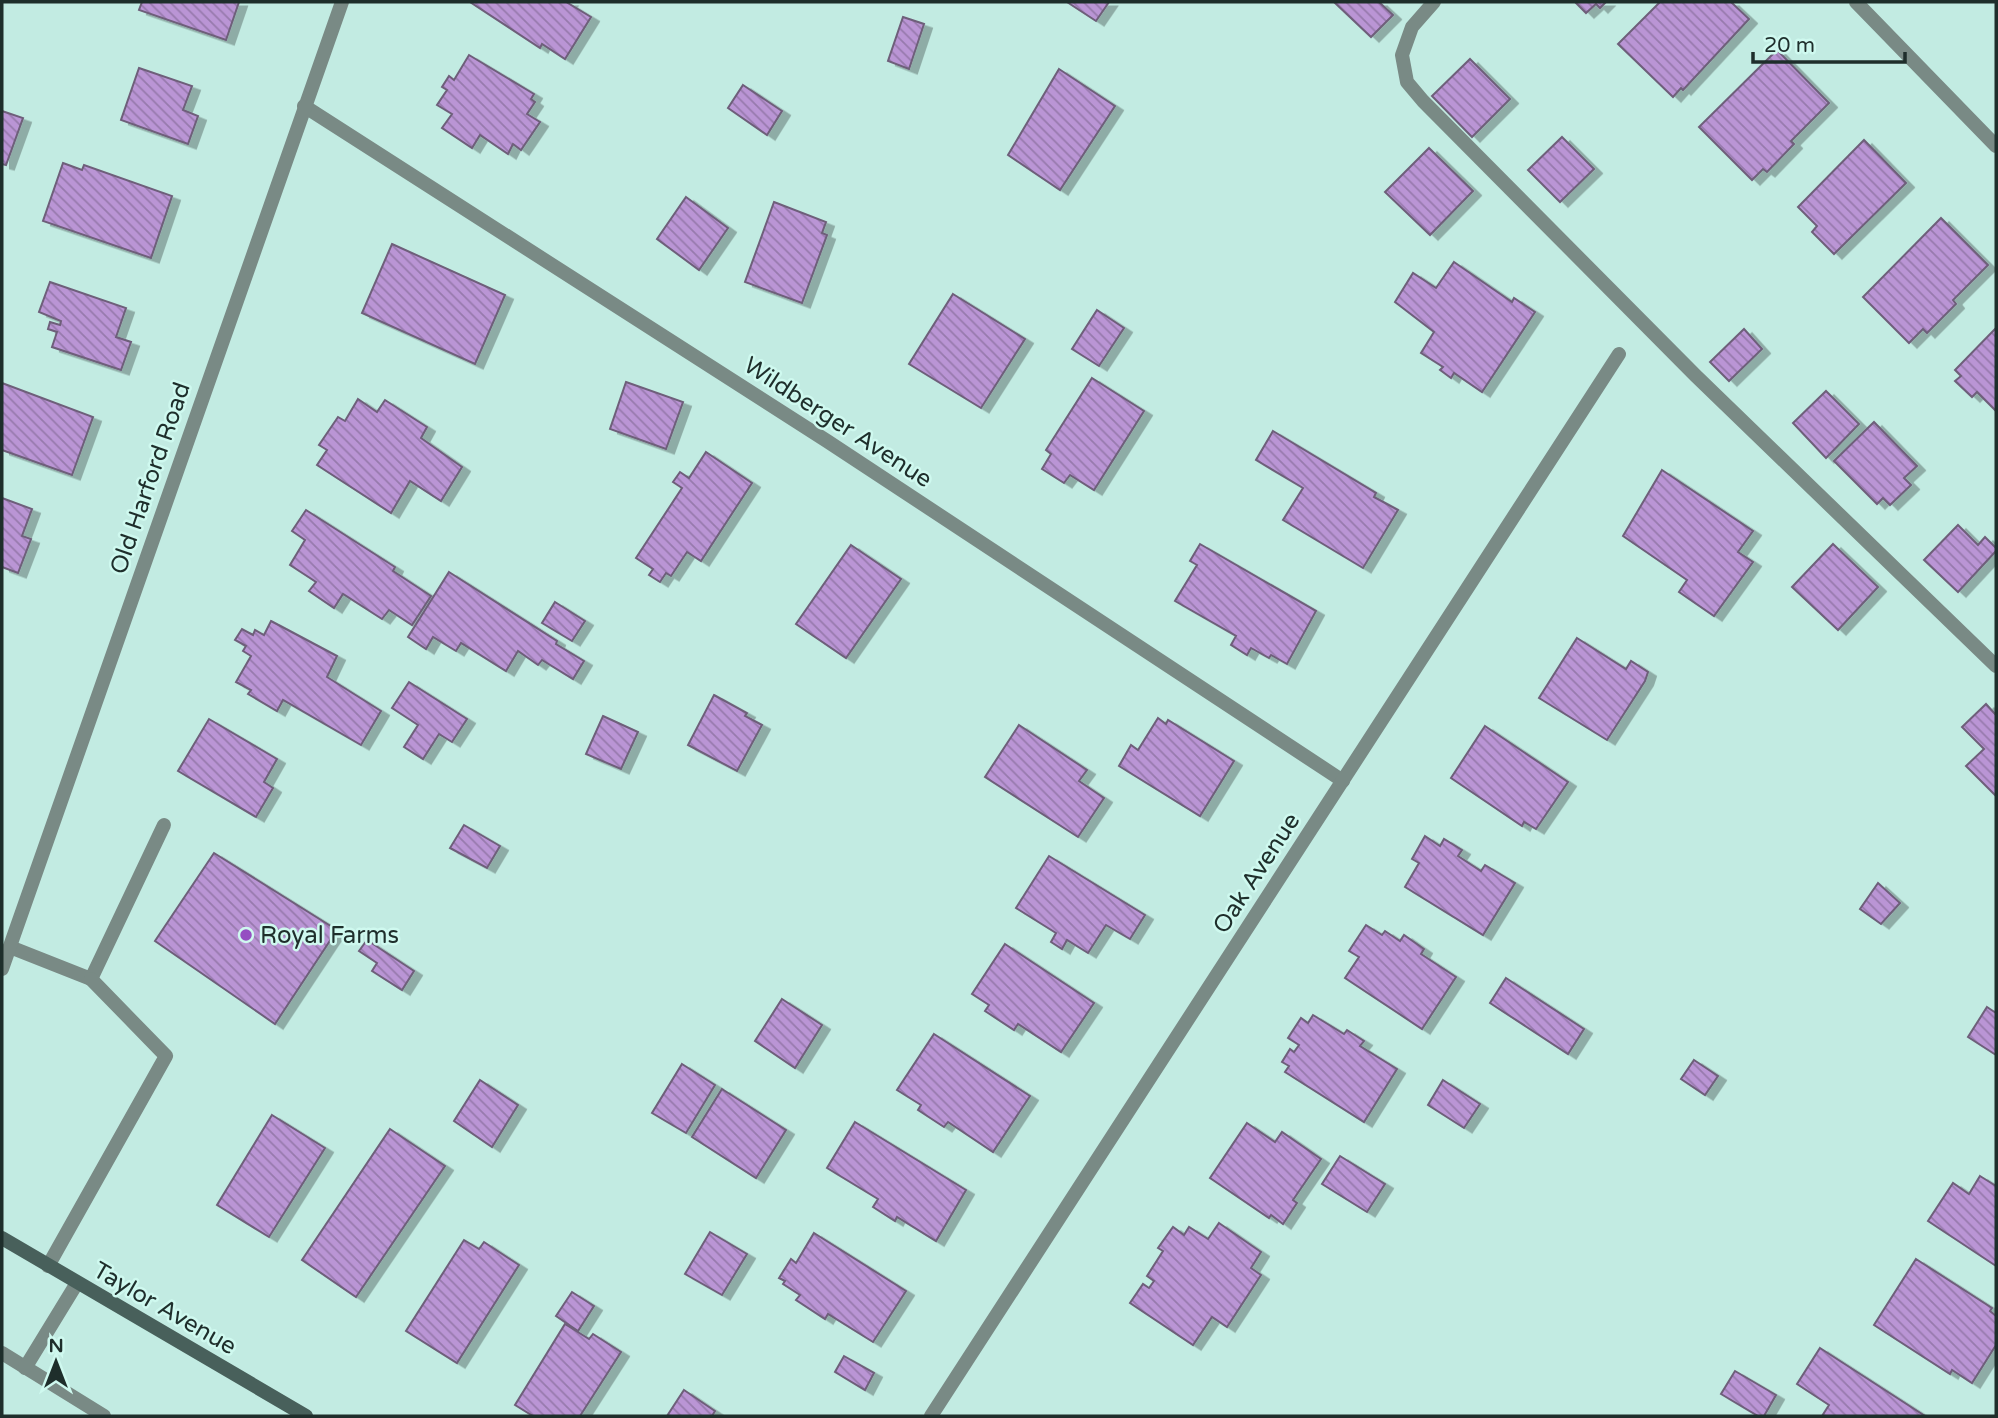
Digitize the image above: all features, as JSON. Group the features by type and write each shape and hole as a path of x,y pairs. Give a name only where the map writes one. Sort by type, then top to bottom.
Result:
{"main road":[{"name":"Taylor Avenue","path":"2,1238 306,1416"}],"street":[{"name":"Old Harford Road","path":"2,969 342,2"},
{"path":"1434,2 1412,27 1402,55 1407,82 1423,101 1696,376 1996,666"},
{"path":"1856,2 1996,146"},
{"name":"Wildberger Avenue","path":"304,106 818,435 1343,781"},
{"name":"Oak Avenue","path":"931,1416 1619,354"},
{"path":"91,979 164,824"},
{"path":"10,947 91,979 166,1056 48,1266"},
{"path":"25,1368 77,1283"},
{"path":"2,1353 104,1416"}],"building":[{"path":"142,2 239,2 226,40 139,10"},
{"path":"470,2 569,2 591,17 565,59 542,44 540,48"},
{"path":"1067,2 1109,2 1096,21"},
{"path":"1336,2 1379,2 1393,15 1371,37"},
{"path":"1575,2 1606,2 1600,8 1596,4 1586,13"},
{"path":"1660,2 1731,2 1749,19 1683,90 1681,88 1673,97 1618,44"},
{"path":"903,17 924,24 909,69 888,61"},
{"path":"1777,50 1829,103 1791,141 1794,144 1767,172 1763,169 1752,180 1699,127"},
{"path":"469,55 534,94 531,99 535,102 527,114 540,122 521,150 513,144 508,154 480,135 472,148 442,128 452,114 437,105 447,90 442,87 449,76 454,80"},
{"path":"1470,59 1510,99 1472,137 1432,96"},
{"path":"139,68 192,86 183,110 198,116 188,144 121,120"},
{"path":"1059,69 1115,106 1060,190 1008,155"},
{"path":"743,85 782,111 767,135 728,108"},
{"path":"2,111 23,118 6,165 2,164"},
{"path":"1562,137 1594,169 1560,202 1528,170"},
{"path":"1864,140 1906,183 1834,254 1812,232 1817,226 1798,207"},
{"path":"1429,148 1473,191 1430,235 1385,192"},
{"path":"63,163 82,170 84,165 172,196 151,258 43,221"},
{"path":"686,197 728,228 699,270 657,239"},
{"path":"774,202 826,222 822,233 827,235 802,303 745,282"},
{"path":"1941,218 1988,265 1953,300 1956,304 1927,333 1923,329 1909,343 1863,297"},
{"path":"392,244 505,295 475,364 362,313"},
{"path":"1454,262 1512,302 1514,298 1535,312 1482,392 1454,373 1451,378 1440,370 1443,367 1421,353 1434,332 1395,302 1413,273 1436,288"},
{"path":"50,282 126,308 116,337 131,342 121,370 52,347 57,332 48,329 50,322 60,325 61,321 39,312"},
{"path":"953,294 1025,339 981,408 909,364"},
{"path":"1097,310 1124,328 1099,366 1072,349"},
{"path":"1996,328 1996,411 1977,392 1972,397 1955,381 1961,376 1955,370"},
{"path":"1744,329 1762,349 1729,381 1710,362"},
{"path":"1092,378 1144,411 1094,490 1070,475 1064,483 1042,469 1051,454 1046,450"},
{"path":"626,382 683,402 666,449 610,429"},
{"path":"2,383 93,417 72,475 2,450"},
{"path":"1826,391 1859,424 1826,458 1793,423"},
{"path":"358,399 377,412 385,400 427,427 421,438 462,467 441,501 410,481 391,513 317,465 327,450 319,445 338,417 345,421"},
{"path":"1874,422 1917,466 1904,478 1911,485 1890,505 1883,498 1877,504 1834,461"},
{"path":"1273,431 1376,493 1374,497 1398,510 1363,568 1283,520 1303,488 1256,460"},
{"path":"706,452 752,483 701,561 687,552 671,576 666,573 660,582 649,575 653,569 636,558 682,488 673,482 680,472 689,478"},
{"path":"1662,470 1753,531 1738,552 1753,562 1714,616 1679,592 1687,580 1623,536"},
{"path":"2,498 32,509 22,536 31,539 18,573 2,567"},
{"path":"306,510 395,567 393,571 431,596 412,625 389,610 382,619 343,594 334,608 309,591 316,582 290,565 305,540 292,531"},
{"path":"1958,525 1978,545 1985,537 1996,551 1958,592 1924,560"},
{"path":"1200,544 1316,611 1287,664 1251,648 1247,655 1231,645 1236,636 1175,601 1197,565 1190,561"},
{"path":"1833,544 1878,587 1838,630 1792,587"},
{"path":"851,545 901,579 846,658 796,624"},
{"path":"449,572 584,661 573,679 542,660 538,665 518,651 506,671 461,643 456,651 433,637 426,649 408,637"},
{"path":"555,602 585,621 572,641 542,623"},
{"path":"271,621 337,656 327,677 381,711 361,745 283,700 277,711 248,694 251,690 236,682 251,656 243,651 246,646 235,640 242,629 253,635 255,630 264,635"},
{"path":"1577,638 1626,669 1631,661 1648,672 1607,740 1539,698"},
{"path":"409,682 467,719 452,742 439,734 423,759 404,747 418,725 392,708"},
{"path":"714,695 747,713 745,716 762,725 737,771 688,745"},
{"path":"1986,704 1996,715 1996,796 1966,766 1984,749 1962,727"},
{"path":"603,716 638,732 621,769 586,754"},
{"path":"1158,718 1166,724 1168,720 1234,761 1200,816 1119,766 1131,745 1138,750"},
{"path":"209,719 277,759 264,782 273,788 256,817 178,771"},
{"path":"1019,725 1087,770 1079,781 1104,798 1078,837 985,777"},
{"path":"1485,726 1568,782 1536,829 1524,822 1522,826 1451,778"},
{"path":"464,825 500,846 487,868 450,848"},
{"path":"1425,836 1440,846 1444,839 1462,850 1458,856 1481,871 1485,865 1515,883 1483,935 1405,887 1419,863 1412,859"},
{"name":"Royal Farms","path":"214,853 337,930 275,1024 155,941"},
{"path":"1049,856 1145,915 1130,939 1106,925 1088,953 1067,940 1062,949 1051,942 1056,933 1016,908"},
{"path":"1878,883 1900,903 1881,924 1860,909"},
{"path":"1366,925 1382,935 1385,931 1400,941 1404,935 1424,949 1421,954 1456,977 1422,1029 1345,978 1359,957 1349,951"},
{"path":"367,940 414,971 402,990 372,971 377,963 359,951"},
{"path":"1005,944 1094,1003 1061,1052 1018,1024 1014,1030 985,1011 989,1005 972,994"},
{"path":"1506,978 1584,1029 1568,1054 1490,1003"},
{"path":"782,999 822,1025 795,1068 755,1041"},
{"path":"1987,1007 1996,1013 1996,1055 1968,1037"},
{"path":"1313,1015 1344,1034 1347,1030 1364,1041 1360,1046 1397,1069 1364,1122 1285,1072 1289,1066 1282,1062 1290,1049 1294,1052 1299,1045 1288,1038 1301,1018 1308,1023"},
{"path":"934,1034 1030,1096 993,1152 948,1122 944,1127 918,1110 921,1105 897,1090"},
{"path":"1694,1060 1718,1076 1705,1095 1681,1079"},
{"path":"682,1064 715,1085 686,1133 652,1113"},
{"path":"480,1080 518,1105 492,1147 454,1121"},
{"path":"1443,1080 1480,1104 1464,1128 1428,1105"},
{"path":"722,1089 786,1130 756,1178 692,1137"},
{"path":"272,1115 325,1148 269,1237 217,1205"},
{"path":"855,1122 966,1190 936,1241 897,1217 895,1221 873,1207 878,1199 827,1168"},
{"path":"1247,1123 1275,1142 1282,1132 1321,1159 1293,1200 1297,1203 1283,1224 1271,1215 1269,1218 1210,1178"},
{"path":"390,1129 445,1166 356,1297 302,1260"},
{"path":"1340,1156 1385,1184 1367,1212 1322,1184"},
{"path":"1980,1176 1996,1186 1996,1266 1928,1221 1953,1183 1969,1194"},
{"path":"1219,1223 1261,1252 1251,1268 1261,1275 1227,1327 1212,1317 1193,1345 1130,1303 1143,1284 1149,1288 1154,1281 1147,1276 1163,1251 1158,1248 1173,1227 1184,1235 1189,1227 1208,1239"},
{"path":"710,1232 747,1254 722,1295 685,1274"},
{"path":"814,1233 906,1291 873,1342 828,1314 825,1319 796,1300 800,1295 783,1284 785,1281 779,1278 791,1259 796,1263"},
{"path":"464,1240 479,1249 484,1242 519,1265 457,1363 406,1331"},
{"path":"1916,1259 1992,1308 1990,1311 1996,1316 1996,1345 1972,1383 1952,1370 1950,1374 1874,1325"},
{"path":"572,1292 594,1306 578,1331 556,1316"},
{"path":"565,1324 589,1339 593,1334 621,1352 580,1416 533,1416 515,1405"},
{"path":"1820,1348 1925,1416 1822,1416 1829,1405 1797,1384"},
{"path":"844,1356 874,1373 865,1390 835,1372"},
{"path":"1735,1371 1776,1395 1764,1416 1758,1416 1721,1394"},
{"path":"684,1390 715,1411 712,1416 667,1416"}],"place":[{"name":"Royal Farms","path":"246,935"}]}
